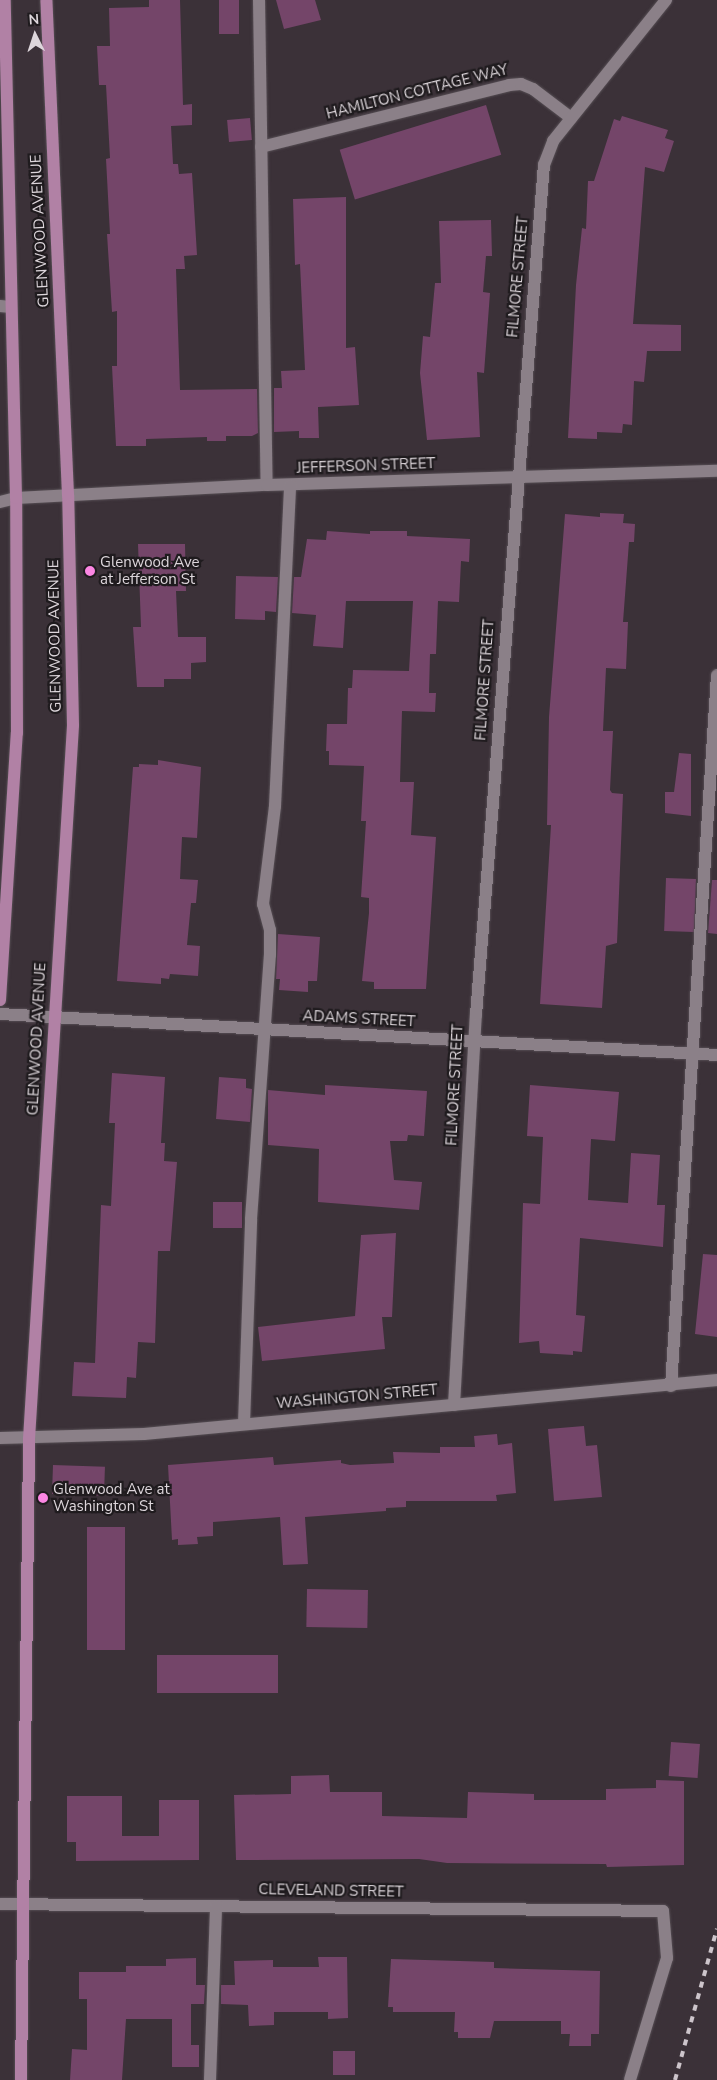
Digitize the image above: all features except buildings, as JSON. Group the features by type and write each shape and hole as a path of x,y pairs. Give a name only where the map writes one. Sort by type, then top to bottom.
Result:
{"main road":[{"name":"GLENWOOD AVENUE","path":"0,1000 17,733 16,498 6,307 5,0"},
{"name":"GLENWOOD AVENUE","path":"21,2080 30,1439 73,725 68,495 46,0"}],"street":[{"path":"259,0 266,486"},
{"name":"FILMORE STREET","path":"454,1405 474,1041 517,476 544,165 553,141 666,0"},
{"name":"HAMILTON COTTAGE WAY","path":"261,147 509,85 521,84 533,90 571,118"},
{"name":"JEFFERSON STREET","path":"0,502 16,498 266,486 517,476 717,471"},
{"path":"244,1424 251,1220 263,1031 270,955 270,930 263,904 275,806 290,485"},
{"path":"671,1386 692,1086 692,1054 717,675"},
{"name":"ADAMS STREET","path":"0,1014 54,1019 263,1031 717,1055"},
{"name":"WASHINGTON STREET","path":"0,1438 30,1439 144,1434 671,1386 717,1380"},
{"name":"CLEVELAND STREET","path":"0,1904 663,1911 667,1958 630,2080"},
{"path":"210,2080 216,1906"}],"railway":[{"path":"675,2080 717,1929"}],"place":[{"name":"Glenwood Ave at Jefferson St","path":"90,571"},
{"name":"Glenwood Ave at Washington St","path":"43,1498"}]}
